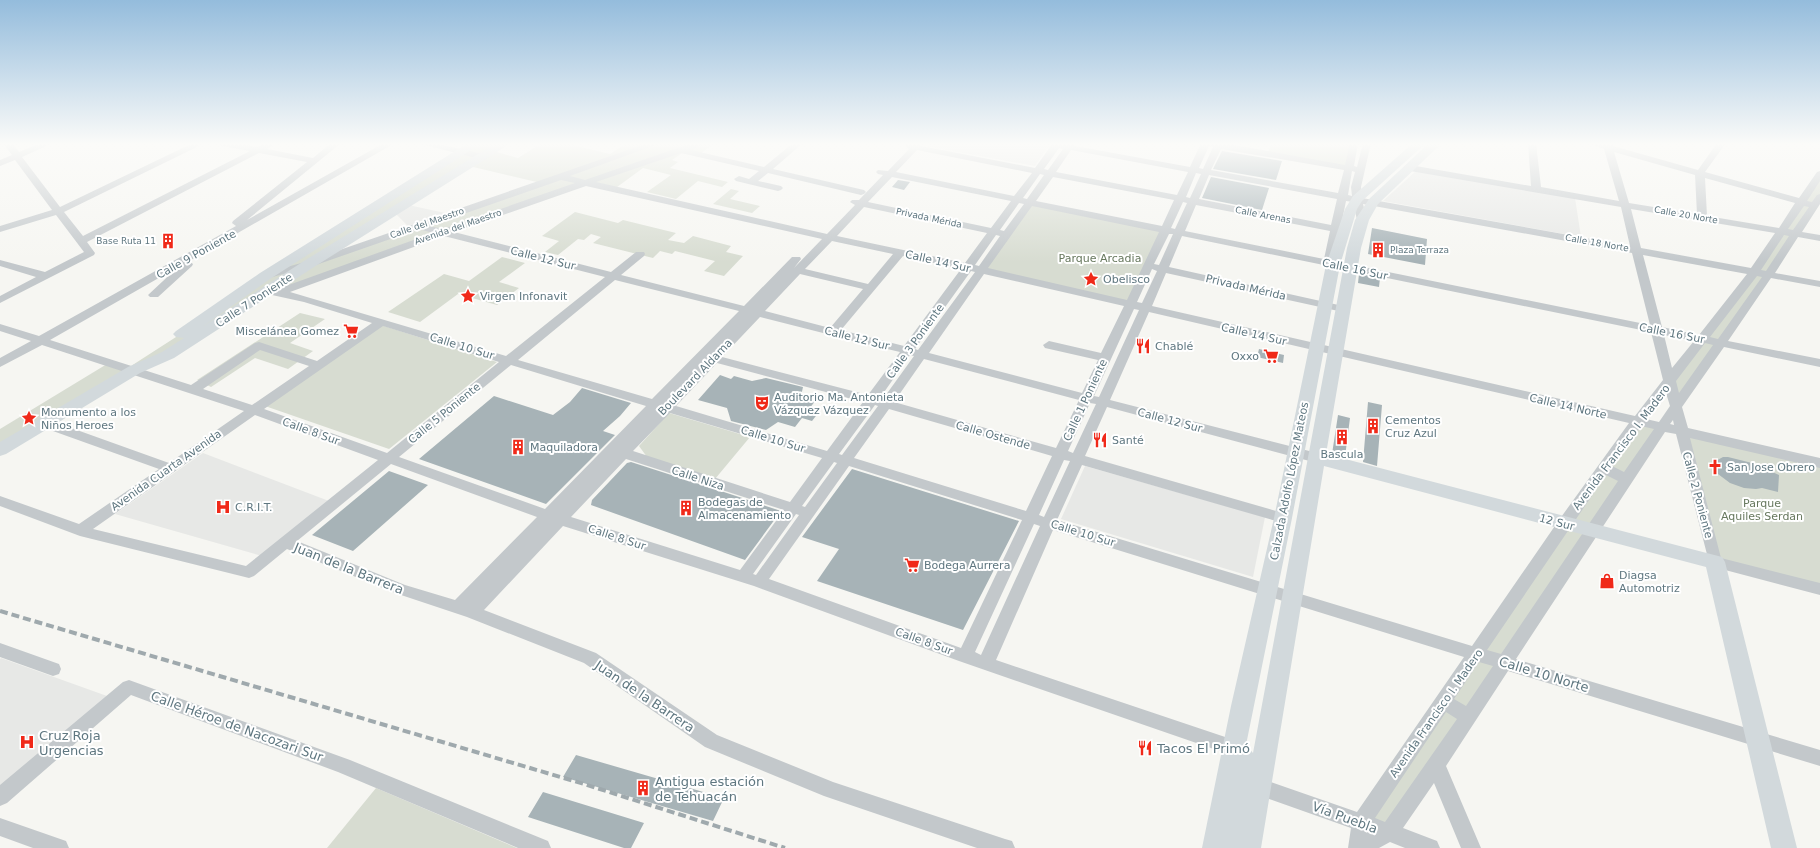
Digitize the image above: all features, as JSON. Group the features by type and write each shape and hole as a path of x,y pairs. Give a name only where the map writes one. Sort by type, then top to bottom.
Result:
{"main road":[{"name":"Calle 7 Poniente","path":"0,450 131,369 265,276 413,183"},
{"name":"Calle 7 Poniente","path":"131,369 168,356 240,308 442,183"},
{"name":"Calzada Adolfo López Mateos","path":"1215,848 1234,748 1283,518 1324,305 1330,264 1351,209 1358,200 1377,183"},
{"name":"Calzada Adolfo López Mateos","path":"1358,200 1386,183"},
{"name":"Calzada Adolfo López Mateos","path":"1248,848 1317,458 1334,352 1354,248 1362,220 1358,200"},
{"name":"12 Sur","path":"1317,458 1564,524 1715,562"},
{"name":"Calle 2 Poniente","path":"1715,562 1784,848"},
{"path":"1234,748 1246,762 1248,772 1234,848"}],"street":[{"path":"0,300 90,253 38,183"},
{"path":"0,229 59,211 118,183"},
{"path":"81,241 195,183"},
{"path":"154,295 205,248 288,183"},
{"name":"Calle 9 Poniente","path":"0,363 321,183"},
{"name":"Calle del Maestro","path":"265,276 310,264 542,183"},
{"name":"Avenida del Maestro","path":"240,308 277,292 584,183"},
{"name":"Calle 14 Sur","path":"584,183 982,271 1316,348"},
{"path":"754,183 778,188"},
{"name":"Privada Mérida","path":"806,183 858,199 1007,235"},
{"name":"Boulevard Aldama","path":"751,311 797,270 858,199 875,183"},
{"name":"Calle 16 Sur","path":"932,183 1179,234 1703,339 1720,344 1820,363"},
{"name":"Calle 3 Poniente","path":"743,577 794,509 1017,200 1034,183"},
{"path":"759,582 982,271 1029,203 1039,183"},
{"name":"Calle Arenas","path":"1097,183 1336,229"},
{"name":"Calle 1 Poniente","path":"965,656 1187,183"},
{"name":"Calle 1 Poniente","path":"986,663 1146,309 1162,269 1201,183"},
{"name":"Calle 18 Norte","path":"1263,183 1755,270 1820,284"},
{"path":"1353,183 1358,200"},
{"path":"1330,264 1336,229 1358,200 1356,187 1357,183"},
{"name":"Calle 20 Norte","path":"1497,183 1781,230 1820,238"},
{"path":"1535,183 1536,189"},
{"name":"Calle 2 Poniente","path":"1619,183 1715,562"},
{"path":"1701,183 1702,218"},
{"path":"1750,183 1813,199"},
{"name":"Avenida Francisco I. Madero","path":"1361,848 1389,832 1436,765 1626,479 1769,274 1795,234 1813,199 1818,183"},
{"name":"Avenida Francisco I. Madero","path":"1358,848 1361,822 1564,524 1637,422 1703,339 1755,270 1781,230 1813,199"},
{"name":"Calle 12 Sur","path":"418,226 908,351 1295,453"},
{"name":"Boulevard Aldama","path":"465,610 751,311 825,236"},
{"path":"832,332 900,253"},
{"name":"Calle 5 Poniente","path":"80,531 248,572 640,254"},
{"path":"0,263 46,276"},
{"name":"Privada Mérida","path":"1148,266 1343,309"},
{"path":"797,270 871,288"},
{"name":"Calle 10 Sur","path":"277,292 307,299 509,361 832,456 1268,590"},
{"path":"222,305 226,309 240,308"},
{"name":"Avenida Cuarta Avenida","path":"80,531 381,322"},
{"name":"Calle 8 Sur","path":"0,327 253,410 554,517 759,582 965,656 1234,748"},
{"path":"1050,345 1105,358"},
{"path":"193,390 259,346 319,365"},
{"name":"Calle 14 Norte","path":"1316,348 1661,428 1820,463"},
{"name":"Calle Ostende","path":"708,357 887,404 1283,518"},
{"path":"44,422 170,468"},
{"name":"Calle Niza","path":"617,451 809,513"},
{"name":"12 Sur","path":"1295,453 1317,458"},
{"path":"1604,468 1626,479"},
{"path":"0,501 80,531"},
{"name":"Juan de la Barrera","path":"285,542 400,589 465,610 590,658 711,741 831,790 1005,848"},
{"name":"12 Sur","path":"1715,562 1820,589"},
{"name":"Calle 10 Norte","path":"1268,590 1820,758"},
{"path":"1,652 53,669"},
{"name":"Calle Héroe de Nacozari Sur","path":"0,797 129,687 344,766 541,848"},
{"path":"1443,701 1468,717"},
{"path":"1436,765 1471,848"},
{"name":"Vía Puebla","path":"1259,787 1361,822 1430,848"},
{"path":"0,826 59,848"}],"shaded area":[{"path":"1403,183 1484,183 1575,198 1581,237 1383,201"},
{"path":"411,205 445,213 408,226 396,214"},
{"name":"C.R.I.T.","path":"203,453 329,501 262,556 115,514"},
{"path":"1085,466 1265,517 1253,577 1061,519"},
{"name":"Cruz Roja Urgencias","path":"1,658 107,696 0,788 0,659"}],"green space":[{"path":"416,183 443,183 168,355 131,366"},
{"path":"539,183 623,183 613,190 583,183 278,290 317,263 541,183"},
{"path":"660,183 696,183 676,199 647,192"},
{"path":"704,183 727,183 722,187"},
{"path":"1815,183 1820,183 1820,195 1676,408 1669,382"},
{"path":"731,189 739,191 730,199 760,206 752,213 713,204"},
{"name":"Parque Arcadia","path":"1029,203 1165,231 1130,305 982,271"},
{"path":"575,212 618,223 623,220 676,233 668,240 684,243 693,236 731,246 726,252 743,256 724,276 704,271 715,261 675,251 672,254 660,251 653,258 593,243 601,237 591,234 584,240 578,239 558,255 545,252 559,241 542,236"},
{"path":"502,257 525,263 499,282 519,288 497,305 458,294 420,322 388,312 444,274 469,281"},
{"path":"300,313 325,319 290,343 313,351 288,369 255,358 211,387 197,380"},
{"path":"381,325 497,362 389,449 265,406"},
{"path":"107,364 130,370 0,448 0,429"},
{"path":"669,413 750,437 715,479 647,457 639,446"},
{"path":"1637,422 1661,428 1389,832 1361,822"},
{"name":"Parque Aquiles Serdan","path":"1681,432 1820,463 1820,589 1715,562"},
{"path":"376,788 517,848 327,848"}],"building":[{"path":"896,183 910,183 904,190 892,187"},
{"path":"1209,183 1240,183 1269,188 1262,210 1202,198"},
{"name":"Plaza Terraza","path":"1372,228 1427,239 1425,265 1368,254"},
{"path":"1359,274 1380,278 1379,287 1358,283"},
{"name":"Oxxo","path":"1259,349 1284,355 1283,363 1257,357"},
{"name":"Auditorio Ma. Antonieta Vázquez Vázquez","path":"720,375 731,379 734,376 752,381 766,378 803,387 801,396 816,400 809,409 819,412 812,421 802,418 795,427 778,422 766,430 731,421 727,408 698,400"},
{"name":"Maquiladora","path":"582,388 631,403 620,416 603,431 615,435 546,504 419,459 494,396 553,415 570,402"},
{"name":"Cementos Cruz Azul","path":"1368,402 1382,405 1377,466 1363,462"},
{"name":"Bascula","path":"1338,415 1350,418 1345,457 1332,454"},
{"name":"San Jose Obrero","path":"1723,457 1752,463 1779,475 1778,492 1762,488 1744,488 1730,483 1718,474 1714,462"},
{"name":"Bodegas de Almacenamiento","path":"631,462 781,511 745,560 591,505 592,500 627,463"},
{"name":"Bodega Aurrera","path":"852,469 1019,521 963,630 817,581 839,549 802,537"},
{"path":"389,471 428,485 353,551 312,535"},
{"name":"Antigua estación de Tehuacán","path":"576,755 724,798 713,821 563,777"},
{"name":"Antigua estación de Tehuacán","path":"543,792 644,823 631,848 624,848 528,817"}],"railway":[{"path":"0,611 584,784 785,848"}],"place":[{"name":"Base Ruta 11","path":"168,241"},
{"name":"Plaza Terraza","path":"1378,250"},
{"name":"Obelisco","path":"1091,279"},
{"name":"Virgen Infonavit","path":"468,296"},
{"name":"Miscelánea Gomez","path":"351,331"},
{"name":"Chablé","path":"1143,346"},
{"name":"Oxxo","path":"1271,356"},
{"name":"Auditorio Ma. Antonieta Vázquez Vázquez","path":"762,403"},
{"name":"Monumento a los Niños Heroes","path":"29,418"},
{"name":"Cementos Cruz Azul","path":"1373,426"},
{"name":"Bascula","path":"1342,437"},
{"name":"Santé","path":"1100,440"},
{"name":"Maquiladora","path":"518,447"},
{"name":"San Jose Obrero","path":"1715,467"},
{"name":"C.R.I.T.","path":"223,507"},
{"name":"Bodegas de Almacenamiento","path":"686,508"},
{"name":"Bodega Aurrera","path":"912,565"},
{"name":"Diagsa Automotriz","path":"1607,581"},
{"name":"Cruz Roja Urgencias","path":"27,742"},
{"name":"Tacos El Primó","path":"1145,748"},
{"name":"Antigua estación de Tehuacán","path":"643,788"}]}
